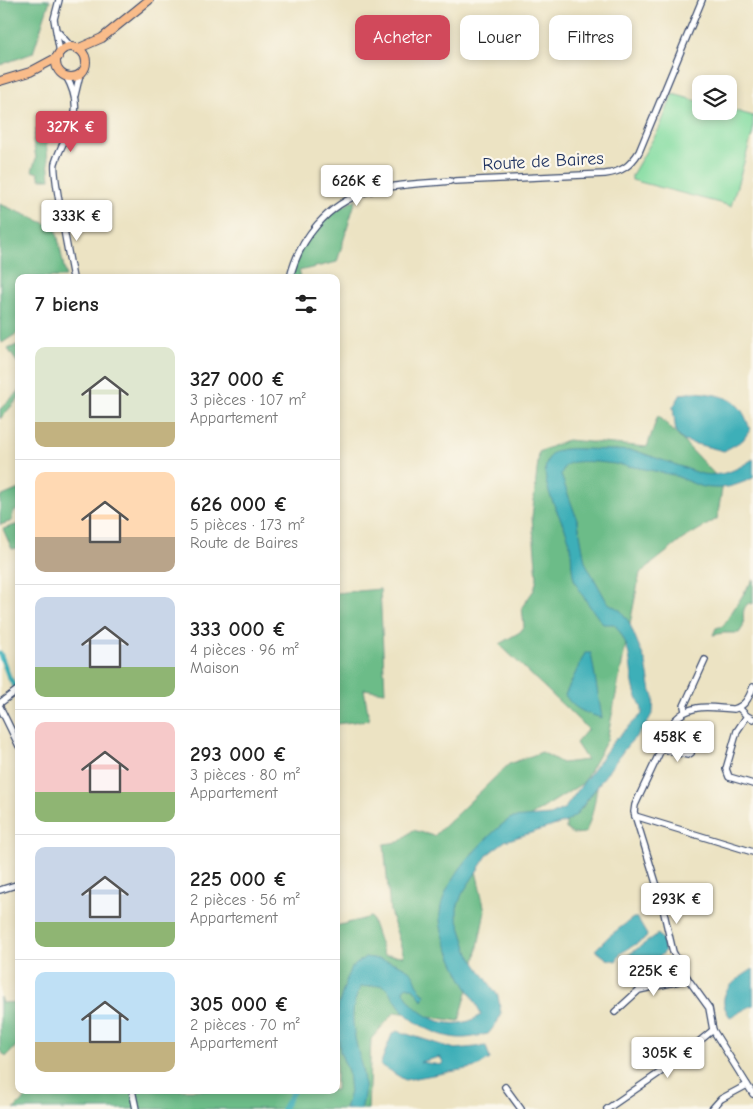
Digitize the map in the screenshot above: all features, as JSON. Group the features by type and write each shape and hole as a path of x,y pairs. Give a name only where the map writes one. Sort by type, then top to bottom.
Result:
{"main road":[{"path":"0,81 30,72 49,69 63,74 80,74 85,67 86,60 102,38 149,0"},
{"path":"30,72 59,55 102,38"},
{"path":"75,48 82,52 86,60"},
{"path":"59,55 57,65 63,74"}],"street":[{"path":"59,0 54,14 59,55"},
{"name":"Route de Baires","path":"291,274 295,259 309,234 326,215 350,200 378,189 453,181 605,174 623,170 630,165 639,152 702,0"},
{"path":"56,28 75,48"},
{"path":"63,74 74,99"},
{"path":"72,274 54,165 74,122 74,99 80,74"},
{"path":"685,711 684,706 705,660"},
{"path":"753,687 749,698 739,708 734,710 699,707 685,711 675,720 635,805 635,816 660,896 673,952 688,979 709,1008 712,1030 753,1094"},
{"path":"0,703 15,692"},
{"path":"0,707 15,738"},
{"path":"739,708 746,716 753,719"},
{"path":"746,716 737,731 726,769 729,777 753,784"},
{"path":"662,749 688,755 691,753"},
{"path":"635,816 753,852"},
{"path":"0,890 15,885"},
{"path":"615,1012 639,990 688,979"},
{"path":"607,1109 668,1067 712,1030"},
{"path":"712,1109 722,1099 747,1084"},
{"path":"505,1087 521,1109"},
{"path":"133,1094 136,1109"}],"green space":[{"path":"0,0 50,0 33,53 0,65"},
{"path":"673,94 692,99 692,120 737,120 737,111 753,116 753,132 731,206 632,180 632,175 659,129"},
{"path":"36,129 45,132 50,179 40,179 38,173 32,171 36,158 33,141"},
{"path":"356,199 337,262 299,271 300,274 290,274 296,256 322,219"},
{"path":"0,204 56,228 65,274 15,274 15,335 2,343 0,340"},
{"path":"15,346 15,359 8,349"},
{"path":"15,395 15,402 0,419 0,409"},
{"path":"658,415 723,483 717,519 683,539 640,573 607,740 583,783 472,853 485,911 474,967 459,1021 395,1012 371,1039 368,1109 14,1109 30,1094 340,1094 340,925 371,917 384,955 404,956 390,911 384,844 399,842 413,830 434,836 509,764 542,752 562,763 587,760 576,743 588,729 499,644 520,632 524,627 522,607 534,590 537,578 532,517 539,452 567,440 647,447"},
{"path":"15,491 15,511 13,512 12,521 0,525 0,497"},
{"path":"15,525 15,549 12,549 3,529"},
{"path":"753,579 753,604 749,603 746,605 743,614 743,627 739,633 713,635 716,628 723,626"},
{"path":"380,589 385,692 364,689 369,720 340,724 340,593"},
{"path":"597,787 591,816 585,833 573,834 566,829 566,822 582,808"},
{"path":"0,997 2,1003 15,1002 15,1047 6,1057 0,1051"}],"water":[{"path":"696,392 724,397 737,405 742,411 750,430 743,440 724,451 684,441 676,433 673,407 681,394"},
{"path":"570,449 636,451 702,474 710,475 729,472 753,459 753,478 733,486 708,488 673,475 621,465 580,462 570,463 564,468 561,475 578,522 585,562 607,602 621,611 629,622 646,663 651,692 654,696 653,712 645,727 627,746 576,815 566,822 505,841 488,854 462,894 457,908 457,917 469,954 498,996 501,1013 497,1023 488,1034 467,1038 441,1035 413,1020 382,985 361,987 355,1002 353,1017 354,1033 364,1079 364,1094 361,1109 345,1109 350,1092 348,1071 340,1052 340,1000 350,969 365,957 400,965 412,973 425,995 423,1001 414,989 407,986 403,989 416,1008 426,1015 448,1023 459,1023 470,1021 481,1015 446,944 440,920 445,893 472,854 511,818 551,815 565,808 613,742 642,714 641,705 635,692 625,641 614,624 603,624 575,582 569,540 547,487 546,465 550,456 557,451"},
{"path":"585,653 591,653 602,718 576,708 565,695"},
{"path":"633,918 637,918 647,935 646,938 621,953 616,961 607,959 595,950 608,937"},
{"path":"658,934 662,939 665,951 661,956 652,961 630,966 624,964 624,958"},
{"path":"753,969 753,1005 730,1017 725,1009 725,995 733,983"},
{"path":"397,1031 455,1049 486,1046 490,1059 477,1067 405,1080 380,1065 392,1034","holes":["440,1057 443,1062 441,1065 420,1062"]}],"waterway":[{"path":"0,653 9,677 15,687"},
{"path":"283,1109 292,1094"}]}
